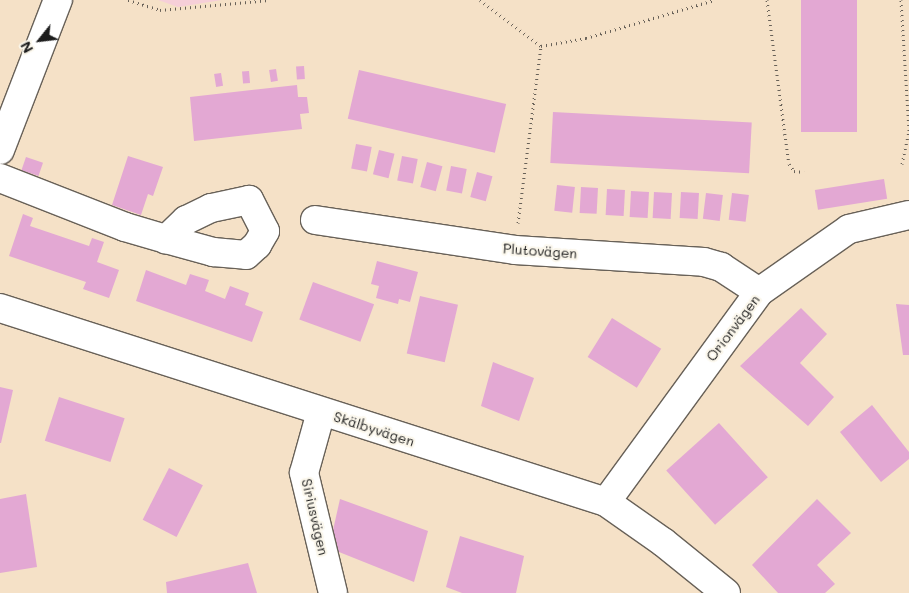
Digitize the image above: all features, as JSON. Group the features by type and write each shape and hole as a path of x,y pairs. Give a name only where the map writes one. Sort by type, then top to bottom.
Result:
{"street":[{"path":"0,150 58,0"},
{"path":"0,178 166,239"},
{"name":"Orionvägen","path":"606,502 618,482 760,292 849,229 909,215"},
{"name":"Plutovägen","path":"315,220 515,250 704,262 721,267 760,292"},
{"name":"Skälbyvägen","path":"0,308 606,502 662,542 726,593"},
{"name":"Siriusvägen","path":"321,412 304,473 333,593"}],"path":[{"path":"128,0 160,10 269,0"},
{"path":"480,0 541,46 586,38 714,0"},
{"path":"767,0 789,164 794,172 804,172"},
{"path":"901,0 909,131 902,164"},
{"path":"515,250 541,46"}],"shaded area":[{"path":"158,0 222,0 178,7"}],"building":[{"path":"801,0 857,0 857,132 801,132"},
{"path":"304,66 305,79 297,80 296,67"},
{"path":"276,69 278,81 271,82 269,70"},
{"path":"359,70 506,104 495,153 348,119"},
{"path":"249,71 250,83 243,84 242,72"},
{"path":"221,73 223,86 216,87 214,74"},
{"path":"297,85 298,97 307,97 309,113 300,114 302,129 194,141 190,97"},
{"path":"553,112 752,122 749,173 550,163"},
{"path":"356,144 372,147 367,172 351,169"},
{"path":"379,150 395,154 388,178 373,174"},
{"path":"128,156 163,167 153,196 148,194 141,215 112,205"},
{"path":"402,156 418,159 413,184 397,181"},
{"path":"26,157 43,163 38,176 21,170"},
{"path":"427,162 442,166 436,191 420,187"},
{"path":"451,166 467,169 462,194 446,191"},
{"path":"477,172 492,176 486,201 470,197"},
{"path":"884,179 887,199 818,210 815,190"},
{"path":"557,185 575,187 572,213 554,211"},
{"path":"581,187 598,188 597,214 580,213"},
{"path":"607,189 625,190 624,216 606,215"},
{"path":"631,191 649,192 648,218 630,217"},
{"path":"654,192 672,193 671,219 653,218"},
{"path":"681,192 699,193 698,219 680,218"},
{"path":"706,193 723,195 720,221 703,219"},
{"path":"732,193 749,195 746,222 729,220"},
{"path":"23,214 33,218 30,226 89,246 92,238 104,242 97,262 119,270 109,298 83,289 86,282 9,256"},
{"path":"377,261 418,272 410,302 399,299 398,304 376,298 379,286 371,284"},
{"path":"146,270 186,285 190,274 209,280 205,291 225,299 230,286 249,293 245,305 263,312 252,342 136,301"},
{"path":"313,282 374,304 360,342 299,320"},
{"path":"420,296 458,305 445,362 407,353"},
{"path":"896,304 909,305 909,355 903,355"},
{"path":"801,308 827,334 800,363 834,397 808,426 740,366"},
{"path":"612,318 661,349 637,388 588,357"},
{"path":"493,362 534,378 519,421 481,406"},
{"path":"0,387 13,390 1,443 0,443"},
{"path":"59,397 125,418 110,462 45,441"},
{"path":"872,405 909,452 909,459 881,482 840,432"},
{"path":"719,423 768,477 715,525 666,471"},
{"path":"169,468 203,485 177,537 143,520"},
{"path":"26,494 37,567 0,573 0,499"},
{"path":"340,499 428,531 414,582 329,548"},
{"path":"817,499 851,533 817,565 835,584 825,593 778,593 752,565"},
{"path":"460,536 524,556 516,593 462,593 446,587"},
{"path":"248,563 257,593 167,593 166,582"}]}
